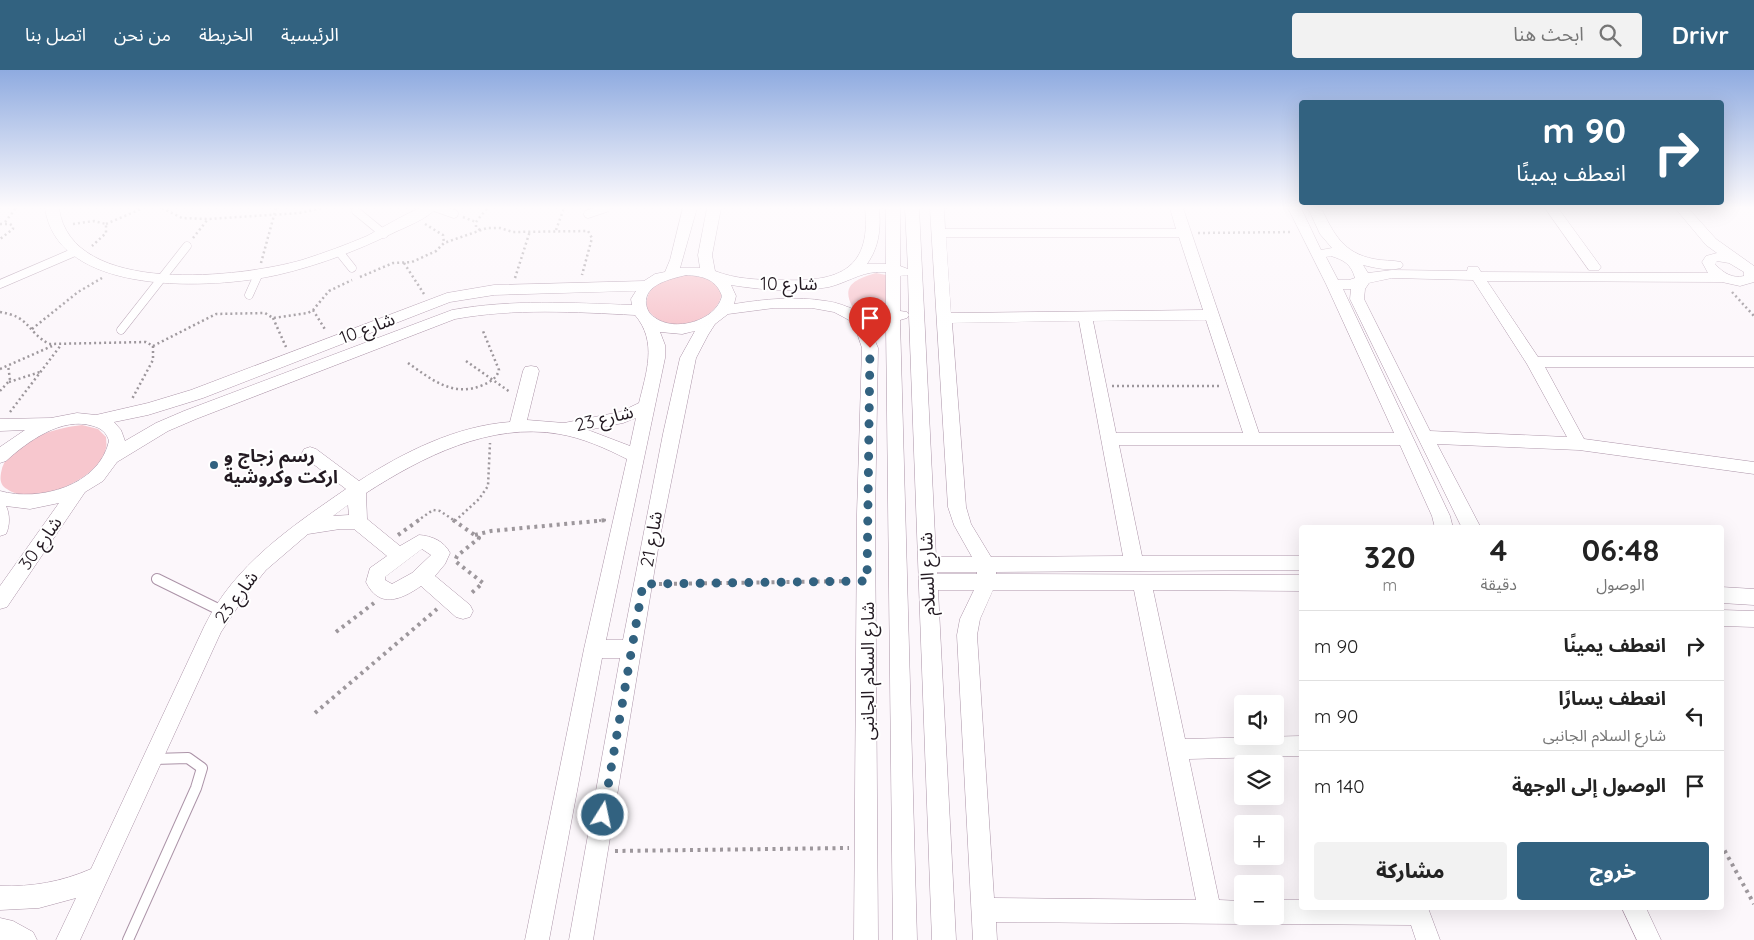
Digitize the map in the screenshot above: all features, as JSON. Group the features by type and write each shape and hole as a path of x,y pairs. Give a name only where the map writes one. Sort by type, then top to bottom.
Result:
{"street":[{"path":"75,249 117,272 162,279 224,279 258,275 314,262 350,249"},
{"path":"671,273 680,249"},
{"path":"706,249 705,255 713,276"},
{"path":"850,314 838,294 838,288 858,266 869,249"},
{"name":"شارع السلام","path":"893,249 905,940"},
{"name":"شارع السلام","path":"914,249 944,940"},
{"path":"939,249 957,507 963,525 986,573 970,619 967,635 985,940"},
{"path":"1187,249 1252,439"},
{"path":"1313,249 1333,284 1441,516 1443,525"},
{"path":"1341,249 1359,268 1363,281 1358,289 1357,299 1470,525"},
{"path":"1581,249 1594,267"},
{"path":"1701,249 1713,272 1723,278"},
{"path":"1317,255 1332,252 1375,264 1474,271 1723,278 1749,282 1752,276 1744,265 1721,249"},
{"path":"1333,284 1350,285 1381,274 1594,267 1687,269 1721,257 1744,265"},
{"name":"شارع 10","path":"713,276 757,284 820,284 872,267 893,269 915,278"},
{"path":"686,270 713,276 724,283 729,296 717,316 685,329 659,327 643,316 637,302 645,286 654,280 671,273 686,270"},
{"path":"1474,271 1534,362 1579,444"},
{"name":"شارع 10","path":"60,422 80,419 98,420 129,414 197,394 430,304 471,293 511,289 645,286"},
{"name":"شارع 10","path":"717,316 768,304 812,303 826,305 850,314 873,319 893,318 916,307"},
{"name":"شارع 10","path":"80,486 105,467 113,456 176,421 452,315 480,309 514,307 643,316"},
{"name":"شارع السلام الجانبى","path":"850,314 865,331 870,348 866,940"},
{"path":"944,318 1210,315"},
{"name":"شارع 21","path":"537,940 594,649 657,358 657,345 643,316"},
{"name":"شارع 21","path":"582,940 643,584 685,371 694,345 717,316"},
{"path":"1085,316 1109,439 1210,912"},
{"path":"1534,362 1754,362"},
{"path":"517,426 531,372"},
{"path":"869,395 896,395"},
{"name":"شارع 23","path":"68,940 214,627 238,590 268,557 302,529 358,489 437,446 469,434 517,426 562,428 623,417 646,407"},
{"path":"98,420 112,428 117,440 113,456"},
{"path":"0,425 60,422"},
{"path":"0,458 24,437 60,422"},
{"name":"شارع 23","path":"562,428 596,438 636,456"},
{"path":"1425,437 1579,444 1754,468"},
{"path":"1109,439 1405,439"},
{"path":"310,453 358,489 358,522"},
{"path":"0,498 7,501 24,503 37,502 52,499 80,486"},
{"name":"شارع 30","path":"0,601 80,486"},
{"path":"0,511 0,529"},
{"path":"302,529 331,523 358,522 400,556"},
{"path":"419,542 426,542 432,544 441,553 437,563 420,576 402,590 387,593 377,585 375,578 377,573 419,542"},
{"path":"927,573 1138,573 1299,564"},
{"path":"1138,573 1299,583"},
{"path":"420,576 456,605"},
{"path":"1724,595 1754,597"},
{"path":"1724,618 1754,619"},
{"path":"594,649 632,649"},
{"path":"1176,749 1299,746"},
{"path":"0,898 41,898 70,890 99,877"},
{"path":"983,910 1234,912"},
{"path":"1284,912 1418,910 1428,940"},
{"path":"1635,910 1649,940"},
{"path":"0,930 13,933 25,940"}],"lane":[{"path":"121,330 185,249"},
{"path":"0,284 78,252"},
{"path":"340,253 352,268"},
{"path":"249,295 258,275"},
{"path":"157,579 224,612"},
{"path":"128,940 196,788 202,768 188,758 154,759"}],"path":[{"path":"78,252 87,249"},
{"path":"258,275 265,249"},
{"path":"273,318 308,313 314,310 325,295 334,287 393,263 412,262 438,249"},
{"path":"511,289 524,249"},
{"path":"578,289 588,249"},
{"path":"404,263 430,304"},
{"path":"32,329 78,292 117,272"},
{"path":"1723,278 1754,316"},
{"path":"314,310 332,341"},
{"path":"0,312 17,314 22,317 45,342 53,345 146,342 153,346 155,354 153,362 134,395 129,414"},
{"path":"153,346 216,314 265,313 273,318 291,357"},
{"path":"408,363 447,389 459,392 477,390 493,380 498,375 499,370 483,331"},
{"path":"0,369 53,345"},
{"path":"0,425 62,345"},
{"path":"466,361 524,402"},
{"path":"0,391 9,382 12,373 8,365"},
{"path":"9,382 41,372"},
{"path":"1099,386 1234,386"},
{"path":"455,521 479,499 488,486 491,430"},
{"path":"474,535 490,531 622,519"},
{"path":"643,584 867,581"},
{"path":"336,632 387,593"},
{"path":"315,713 456,605"},
{"path":"597,852 867,847"},
{"path":"1724,849 1754,904"}],"shaded area":[{"path":"876,273 886,275 887,313 870,314 853,308 849,300 849,288 862,278"},
{"path":"687,275 708,280 719,288 721,297 715,308 705,317 691,323 675,324 659,320 647,310 647,301 652,288 671,278"},
{"path":"82,425 98,429 106,437 106,447 101,459 92,470 79,480 48,493 18,494 3,486 1,475 5,462 12,452 33,438 59,429"}],"place":[{"name":"رسم زجاج و اركت وكروشية","path":"214,465"}],"route":[{"path":"603,815 643,584 867,581 866,514 870,348"}]}
